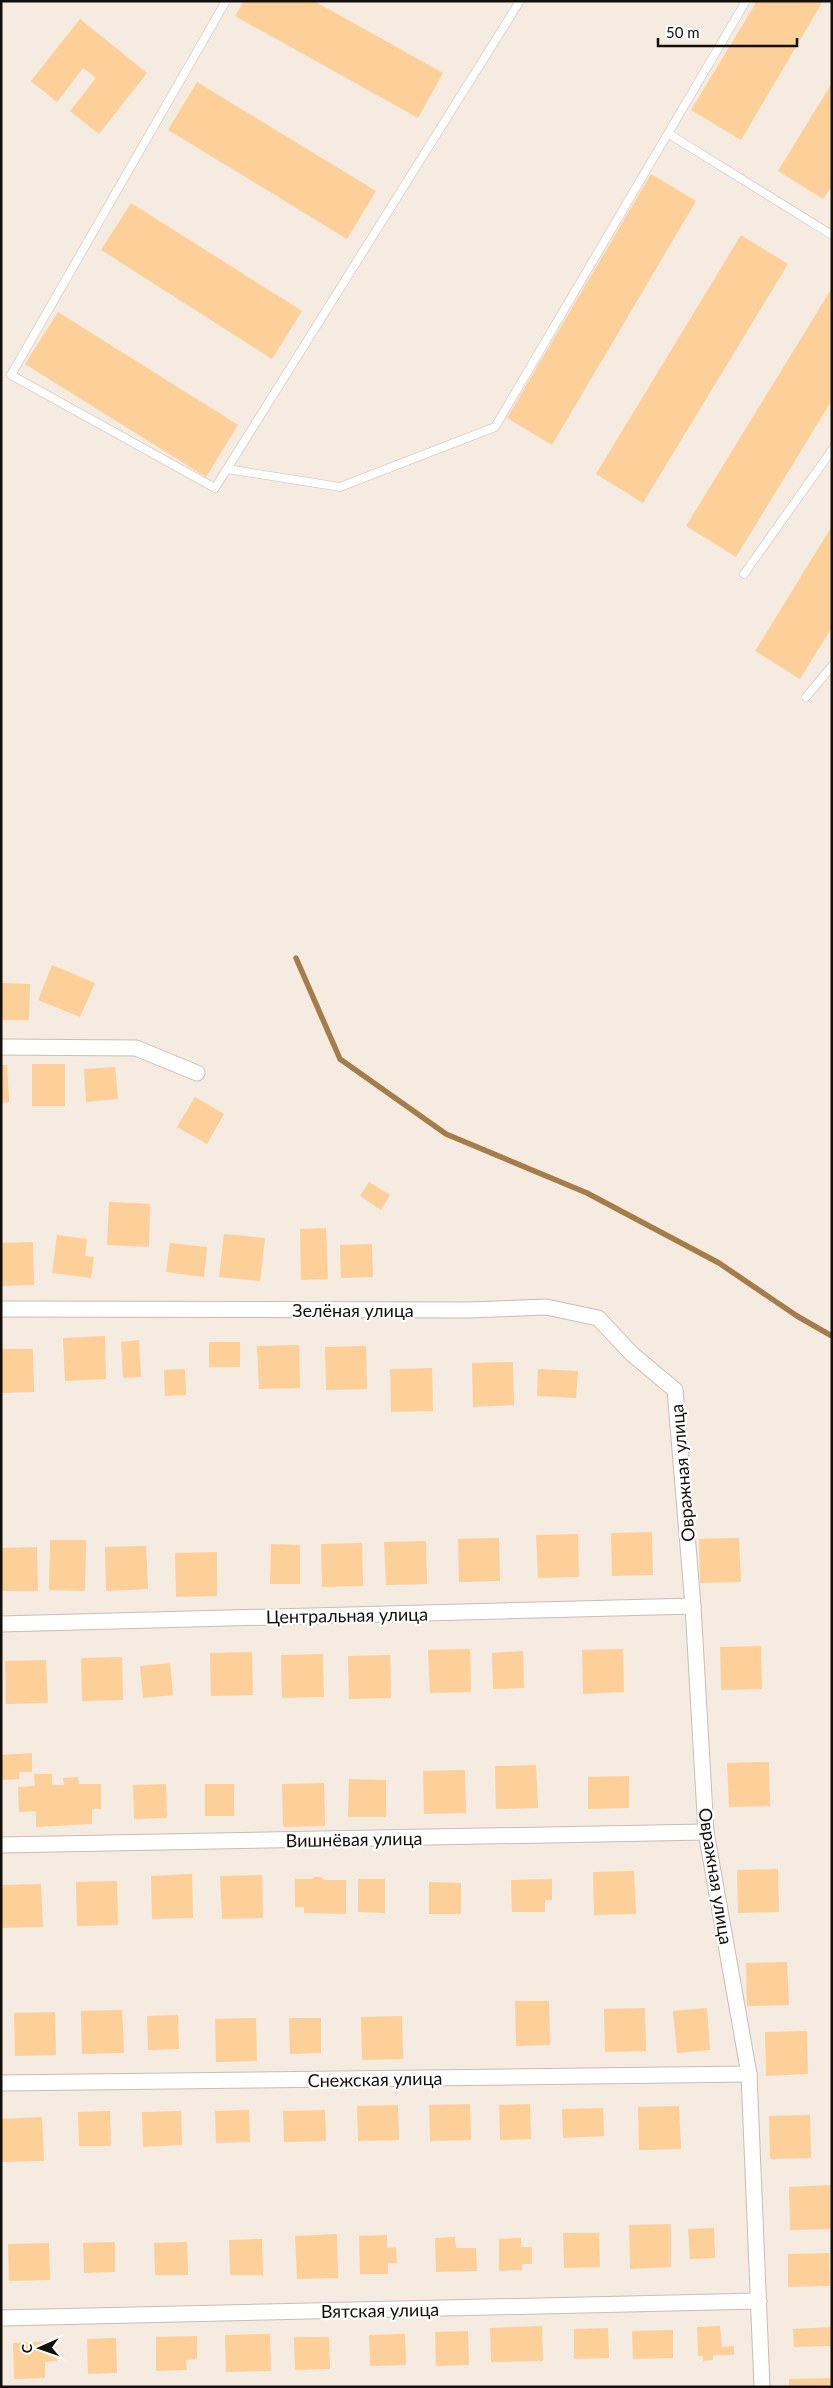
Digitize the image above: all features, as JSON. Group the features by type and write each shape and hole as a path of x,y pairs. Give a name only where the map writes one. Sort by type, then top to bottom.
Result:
{"street":[{"path":"1,1047 136,1048 197,1073"},
{"name":"Зелёная улица","path":"1,1309 468,1310 546,1307 598,1318 632,1354 676,1390"},
{"name":"Овражная улица","path":"676,1390 693,1606 706,1832 749,2074 762,2387"},
{"name":"Центральная улица","path":"1,1624 693,1606"},
{"name":"Вишнёвая улица","path":"1,1845 706,1832"},
{"name":"Снежская улица","path":"1,2084 749,2074"},
{"name":"Вятская улица","path":"1,2318 759,2301"}],"lane":[{"path":"226,1 11,375 215,488 520,1"},
{"path":"227,469 340,487 495,428 746,1"},
{"path":"669,134 832,235"},
{"path":"744,574 832,450"},
{"path":"806,697 832,666"}],"building":[{"path":"244,1 314,1 443,73 418,118 235,16"},
{"path":"757,1 823,1 741,140 691,110"},
{"path":"80,19 147,73 99,134 70,111 96,78 83,68 57,102 31,81"},
{"path":"197,82 376,191 347,239 168,130"},
{"path":"832,83 832,186 823,199 778,171"},
{"path":"651,174 696,201 552,445 507,418"},
{"path":"131,203 302,311 272,359 101,250"},
{"path":"741,235 788,264 643,503 596,474"},
{"path":"832,288 832,400 736,557 686,526"},
{"path":"58,312 238,425 206,477 25,364"},
{"path":"832,526 832,627 800,679 755,651"},
{"path":"52,965 95,983 80,1017 38,1000"},
{"path":"1,983 30,984 29,1020 1,1020"},
{"path":"32,1064 65,1064 65,1106 32,1106"},
{"path":"1,1065 7,1065 9,1102 1,1103"},
{"path":"115,1067 118,1099 86,1102 84,1069"},
{"path":"195,1097 224,1114 207,1144 177,1127"},
{"path":"369,1182 390,1195 381,1210 360,1196"},
{"path":"109,1202 150,1204 149,1247 107,1245"},
{"path":"326,1228 328,1279 301,1280 300,1229"},
{"path":"224,1234 265,1238 260,1281 219,1277"},
{"path":"57,1235 87,1239 85,1256 94,1257 91,1278 52,1273"},
{"path":"33,1242 34,1285 1,1286 1,1243"},
{"path":"170,1243 207,1247 204,1277 166,1272"},
{"path":"372,1244 373,1277 341,1278 340,1245"},
{"path":"105,1336 106,1379 65,1381 63,1338"},
{"path":"139,1340 141,1377 123,1378 121,1342"},
{"path":"209,1342 240,1342 240,1367 209,1367"},
{"path":"299,1345 300,1388 259,1389 257,1346"},
{"path":"366,1346 367,1389 326,1390 325,1347"},
{"path":"1,1349 33,1349 34,1392 1,1393"},
{"path":"513,1362 514,1405 473,1407 472,1363"},
{"path":"432,1368 433,1411 391,1412 390,1369"},
{"path":"185,1369 186,1395 165,1396 164,1370"},
{"path":"538,1369 578,1371 576,1398 537,1396"},
{"path":"652,1532 653,1575 612,1576 611,1533"},
{"path":"578,1534 579,1577 538,1578 536,1535"},
{"path":"499,1538 500,1581 459,1582 458,1539"},
{"path":"739,1538 741,1582 700,1583 699,1539"},
{"path":"50,1540 86,1540 85,1591 49,1590"},
{"path":"426,1541 427,1584 386,1585 384,1542"},
{"path":"362,1543 363,1586 322,1587 321,1544"},
{"path":"271,1544 300,1545 300,1584 270,1584"},
{"path":"146,1546 148,1589 106,1591 105,1547"},
{"path":"37,1547 38,1591 1,1591 1,1548"},
{"path":"217,1552 217,1596 176,1597 175,1553"},
{"path":"761,1646 762,1689 721,1690 720,1647"},
{"path":"470,1649 471,1692 430,1693 428,1650"},
{"path":"623,1649 624,1692 583,1694 582,1650"},
{"path":"523,1651 524,1688 493,1689 492,1653"},
{"path":"252,1652 253,1695 211,1696 210,1653"},
{"path":"323,1654 324,1697 282,1698 281,1655"},
{"path":"390,1655 391,1698 349,1699 348,1656"},
{"path":"122,1657 123,1700 82,1701 81,1658"},
{"path":"46,1660 48,1703 6,1704 5,1661"},
{"path":"170,1663 173,1695 143,1698 140,1666"},
{"path":"32,1753 32,1772 19,1772 19,1779 1,1780 1,1755"},
{"path":"769,1762 770,1806 729,1807 727,1763"},
{"path":"536,1765 538,1808 496,1809 495,1766"},
{"path":"465,1770 466,1813 424,1814 423,1771"},
{"path":"34,1774 52,1774 52,1785 64,1785 63,1778 78,1777 79,1784 101,1784 101,1809 92,1809 92,1824 36,1827 36,1811 19,1812 18,1787 35,1786"},
{"path":"629,1776 629,1808 588,1809 588,1777"},
{"path":"349,1779 386,1780 386,1817 348,1817"},
{"path":"324,1783 325,1826 283,1827 282,1784"},
{"path":"166,1784 167,1818 134,1819 133,1785"},
{"path":"205,1784 234,1784 234,1816 205,1816"},
{"path":"778,1869 779,1912 738,1913 737,1870"},
{"path":"634,1871 636,1914 594,1915 593,1872"},
{"path":"192,1874 193,1918 152,1919 151,1876"},
{"path":"262,1875 263,1918 222,1919 220,1876"},
{"path":"314,1877 321,1877 324,1880 346,1880 346,1914 304,1913 304,1907 295,1907 295,1879 312,1879"},
{"path":"358,1879 385,1879 385,1913 358,1912"},
{"path":"552,1879 552,1900 545,1900 545,1912 512,1912 511,1880"},
{"path":"117,1881 118,1925 77,1926 76,1882"},
{"path":"429,1882 461,1883 461,1914 429,1914"},
{"path":"41,1884 43,1927 1,1928 1,1885"},
{"path":"787,1962 789,2005 747,2006 746,1963"},
{"path":"515,2001 549,2001 550,2045 516,2046"},
{"path":"645,2008 646,2051 605,2052 604,2009"},
{"path":"707,2008 710,2050 677,2053 673,2011"},
{"path":"122,2010 124,2053 82,2054 81,2011"},
{"path":"55,2012 56,2055 15,2056 14,2013"},
{"path":"178,2015 179,2049 148,2050 147,2016"},
{"path":"402,2016 403,2059 362,2060 361,2017"},
{"path":"256,2018 257,2061 216,2062 215,2019"},
{"path":"289,2018 321,2018 321,2053 290,2054"},
{"path":"807,2031 808,2074 766,2076 765,2032"},
{"path":"470,2104 471,2140 430,2141 429,2105"},
{"path":"530,2104 531,2139 500,2140 499,2105"},
{"path":"398,2105 399,2140 358,2141 357,2106"},
{"path":"679,2106 681,2149 639,2150 638,2107"},
{"path":"603,2108 604,2136 563,2138 562,2109"},
{"path":"249,2110 250,2142 216,2143 215,2111"},
{"path":"325,2110 326,2141 284,2142 283,2111"},
{"path":"110,2111 111,2146 79,2146 78,2112"},
{"path":"181,2111 182,2145 143,2147 142,2112"},
{"path":"810,2115 811,2158 770,2159 769,2116"},
{"path":"42,2117 44,2161 2,2162 1,2119"},
{"path":"831,2185 832,2229 790,2230 789,2187"},
{"path":"671,2224 671,2267 630,2269 629,2225"},
{"path":"714,2228 715,2258 690,2259 688,2229"},
{"path":"563,2233 599,2233 600,2267 564,2268"},
{"path":"337,2234 338,2278 297,2279 295,2236"},
{"path":"387,2235 387,2248 396,2247 397,2263 388,2263 388,2274 360,2274 359,2236"},
{"path":"455,2237 456,2248 476,2248 477,2271 436,2272 435,2238"},
{"path":"521,2238 521,2247 532,2247 532,2264 522,2264 522,2270 499,2271 499,2239"},
{"path":"262,2239 263,2275 230,2275 229,2240"},
{"path":"115,2242 115,2272 84,2273 83,2243"},
{"path":"187,2242 188,2275 155,2275 154,2243"},
{"path":"49,2243 50,2280 9,2281 8,2244"},
{"path":"829,2253 830,2286 788,2287 788,2254"},
{"path":"542,2326 543,2361 491,2362 490,2328"},
{"path":"720,2326 722,2347 734,2346 734,2355 713,2355 713,2360 703,2361 703,2356 698,2356 697,2327"},
{"path":"832,2327 832,2346 794,2347 793,2329"},
{"path":"608,2328 609,2358 574,2359 574,2329"},
{"path":"673,2330 673,2358 633,2359 632,2331"},
{"path":"468,2331 469,2365 436,2366 435,2332"},
{"path":"270,2334 271,2371 226,2372 225,2335"},
{"path":"405,2334 406,2365 370,2366 369,2335"},
{"path":"197,2336 197,2359 186,2360 187,2370 156,2371 156,2337"},
{"path":"294,2337 329,2337 330,2369 295,2370"},
{"path":"116,2338 117,2373 88,2374 87,2339"},
{"path":"56,2341 57,2361 45,2362 45,2378 14,2379 13,2343"},
{"path":"832,2378 832,2387 789,2387 789,2379"}],"waterway":[{"path":"296,958 340,1059 446,1134 587,1193 719,1263 797,1316 832,1336"}]}
